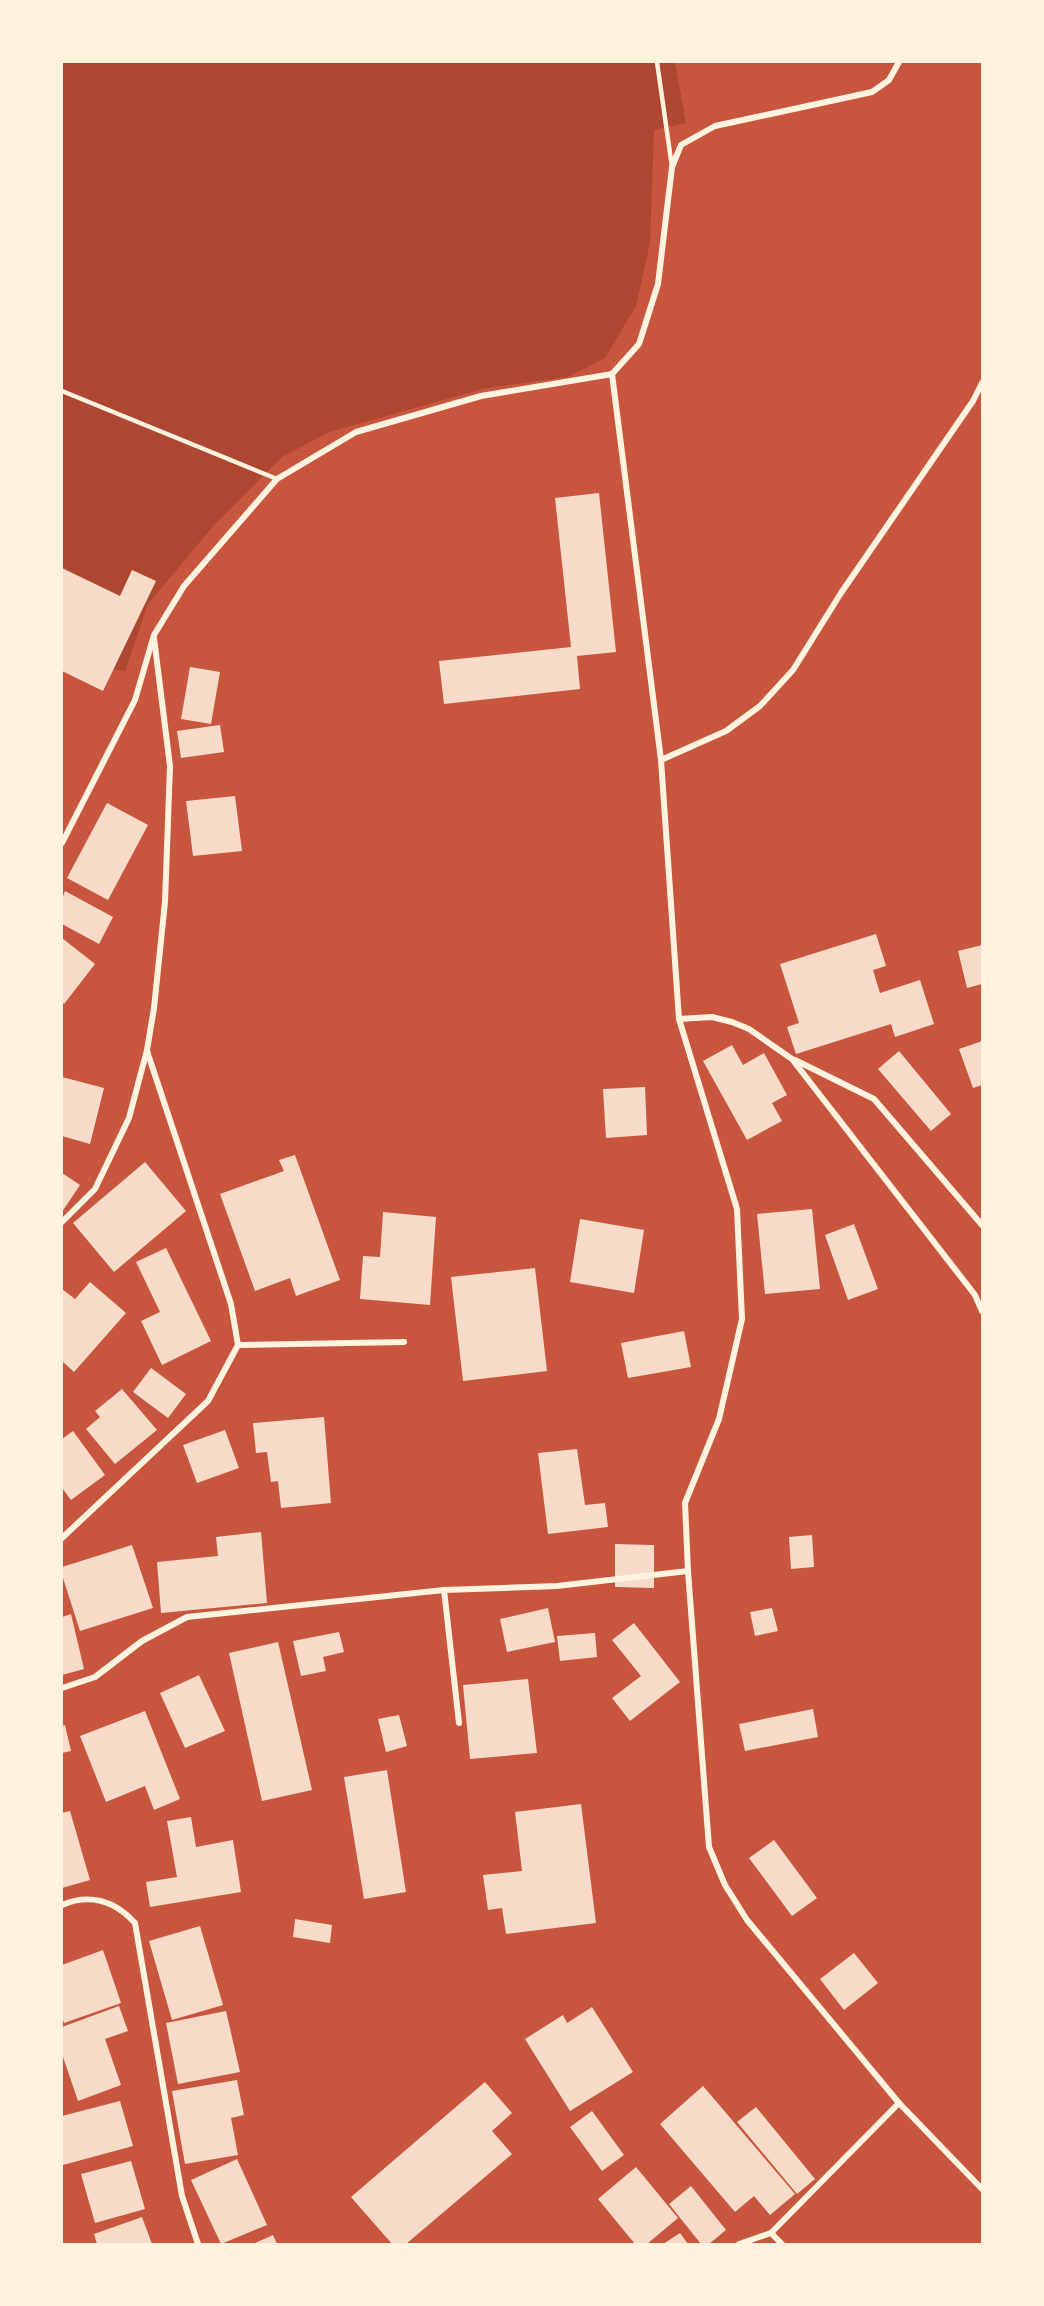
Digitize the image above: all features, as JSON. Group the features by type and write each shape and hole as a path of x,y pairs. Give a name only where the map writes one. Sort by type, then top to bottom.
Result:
{"street":[{"path":"62,843 135,700 154,635 184,586 277,479 356,432 481,396 612,374 639,344 658,284 672,167 681,145 715,126 872,92 889,80 899,62"},
{"path":"612,374 661,760 679,1019 736,1209 742,1320 719,1419 685,1503 709,1847 725,1885 747,1920 899,2103 982,2189"},
{"path":"661,760 726,731 760,706 793,670 841,593 973,401 982,383"},
{"path":"62,1222 94,1189 129,1118 147,1050 154,1008 165,902 170,766 154,635"},
{"path":"679,1019 712,1017 732,1022 749,1029 792,1059 874,1099 982,1225"},
{"path":"62,1538 208,1401 238,1345 231,1304 147,1050"},
{"path":"792,1059 975,1295 982,1311"},
{"path":"238,1345 404,1342"},
{"path":"62,1688 95,1677 142,1641 188,1617 444,1590 557,1586 688,1570"},
{"path":"444,1590 459,1723"},
{"path":"62,1905 75,1900 102,1901 115,1905 135,1923 182,2196 198,2244"},
{"path":"739,2244 771,2233 899,2103"},
{"path":"771,2233 782,2244"}],"lane":[{"path":"657,62 672,167"},
{"path":"62,391 277,479"}],"shaded area":[{"path":"62,62 675,62 686,123 654,130 650,243 636,306 605,358 567,377 486,388 329,432 282,457 214,525 148,604 125,671 62,662"}],"building":[{"path":"599,493 616,652 577,656 580,689 444,704 439,661 571,647 555,498"},
{"path":"62,568 120,596 132,570 156,581 103,691 62,671"},
{"path":"190,667 220,672 211,724 181,719"},
{"path":"220,725 224,752 181,758 177,731"},
{"path":"235,796 242,851 193,856 186,801"},
{"path":"107,803 148,825 108,900 67,878"},
{"path":"65,891 113,917 99,944 62,924 62,899"},
{"path":"876,934 886,966 873,970 880,993 920,980 934,1024 895,1037 891,1024 796,1054 787,1027 799,1023 780,964"},
{"path":"62,938 95,964 64,1004 62,1001"},
{"path":"982,945 982,984 967,988 958,951"},
{"path":"982,1041 982,1085 973,1088 959,1049"},
{"path":"732,1045 743,1065 764,1053 787,1095 772,1103 782,1121 747,1140 703,1061"},
{"path":"899,1051 951,1114 931,1131 878,1069"},
{"path":"62,1077 104,1088 90,1144 62,1136"},
{"path":"645,1087 647,1135 606,1138 603,1089"},
{"path":"295,1155 340,1280 296,1296 290,1278 255,1291 220,1194 284,1171 279,1160"},
{"path":"145,1162 186,1211 114,1272 73,1223"},
{"path":"62,1173 80,1185 62,1212"},
{"path":"812,1209 820,1289 765,1294 757,1214"},
{"path":"383,1212 436,1217 430,1305 360,1299 363,1256 380,1257"},
{"path":"580,1219 644,1230 634,1293 570,1282"},
{"path":"854,1224 878,1289 848,1300 825,1235"},
{"path":"166,1248 211,1341 162,1365 141,1321 160,1312 136,1262"},
{"path":"535,1268 547,1371 463,1381 451,1277"},
{"path":"90,1282 126,1313 74,1372 62,1361 62,1289 75,1299"},
{"path":"684,1331 691,1367 628,1378 621,1343"},
{"path":"151,1368 186,1394 168,1418 133,1392"},
{"path":"122,1389 157,1430 115,1464 86,1429 100,1417 95,1411"},
{"path":"324,1417 331,1503 281,1508 278,1481 271,1482 267,1452 256,1453 253,1423"},
{"path":"225,1430 239,1468 197,1483 183,1445"},
{"path":"73,1431 105,1475 71,1500 62,1488 62,1439"},
{"path":"577,1449 585,1505 605,1503 608,1527 548,1534 538,1453"},
{"path":"261,1532 267,1603 161,1613 157,1562 218,1556 216,1537"},
{"path":"812,1535 814,1567 791,1569 789,1537"},
{"path":"615,1544 654,1545 654,1588 615,1587"},
{"path":"132,1545 153,1608 80,1631 62,1575 62,1567"},
{"path":"548,1608 555,1642 507,1652 500,1619"},
{"path":"772,1608 778,1631 755,1636 750,1612"},
{"path":"71,1614 84,1669 62,1675 62,1617"},
{"path":"634,1623 680,1682 630,1721 612,1698 641,1676 612,1640"},
{"path":"339,1632 344,1652 323,1657 326,1671 301,1676 293,1641"},
{"path":"595,1633 597,1657 560,1661 557,1636"},
{"path":"278,1642 312,1790 262,1801 229,1653"},
{"path":"199,1675 225,1731 185,1748 160,1693"},
{"path":"528,1679 537,1753 470,1759 463,1685"},
{"path":"813,1709 818,1737 745,1751 739,1724"},
{"path":"145,1711 180,1799 154,1810 145,1786 106,1802 80,1736"},
{"path":"399,1715 407,1746 386,1752 378,1719"},
{"path":"65,1725 71,1751 62,1753 62,1726"},
{"path":"387,1770 406,1892 364,1899 344,1777"},
{"path":"581,1804 596,1923 506,1934 502,1908 488,1910 483,1875 522,1871 515,1812"},
{"path":"70,1811 90,1880 62,1888 62,1813"},
{"path":"191,1817 196,1847 233,1840 241,1892 150,1907 146,1882 177,1877 167,1821"},
{"path":"774,1840 817,1898 792,1916 749,1858"},
{"path":"295,1919 332,1925 330,1943 293,1937"},
{"path":"200,1926 223,2005 172,2020 149,1941"},
{"path":"103,1950 121,2003 64,2023 62,1965"},
{"path":"854,1953 878,1983 844,2010 820,1979"},
{"path":"119,2006 128,2031 105,2039 121,2085 78,2101 62,2054 62,2027"},
{"path":"592,2007 633,2072 570,2111 525,2039 563,2015 567,2023"},
{"path":"226,2011 240,2072 178,2084 166,2023"},
{"path":"237,2080 244,2115 231,2118 238,2155 185,2164 172,2091"},
{"path":"485,2082 512,2113 492,2131 512,2154 406,2244 392,2244 351,2197"},
{"path":"703,2086 795,2194 770,2215 754,2196 735,2212 660,2124"},
{"path":"120,2101 133,2146 63,2165 62,2116"},
{"path":"756,2107 815,2179 797,2194 737,2122"},
{"path":"592,2111 624,2155 602,2171 570,2127"},
{"path":"237,2159 267,2225 221,2244 191,2180"},
{"path":"131,2161 145,2209 95,2223 81,2174"},
{"path":"636,2167 678,2218 647,2244 635,2244 598,2199"},
{"path":"691,2186 726,2230 709,2244 701,2244 669,2204"},
{"path":"142,2217 152,2244 97,2244 94,2234"},
{"path":"680,2233 688,2244 663,2244"},
{"path":"273,2235 277,2244 253,2244"}]}
